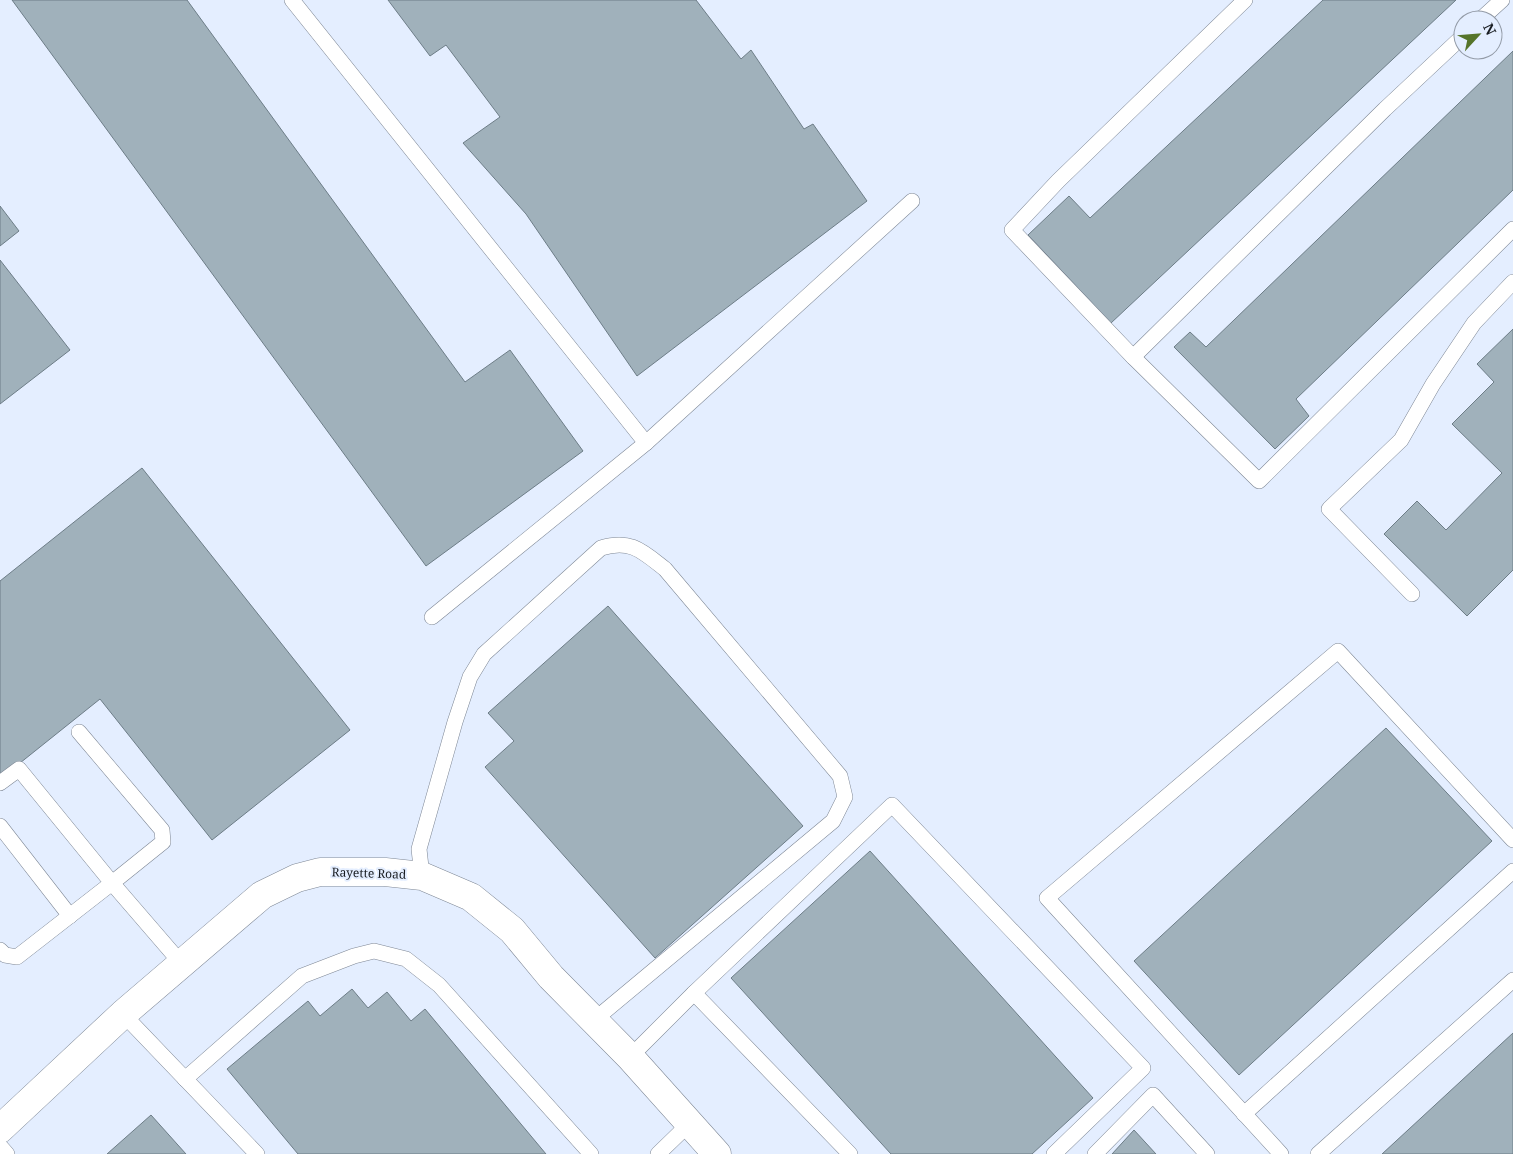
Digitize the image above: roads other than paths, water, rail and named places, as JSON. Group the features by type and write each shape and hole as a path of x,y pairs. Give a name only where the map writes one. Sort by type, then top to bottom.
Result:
{"street":[{"name":"Rayette Road","path":"0,1129 123,1014 262,895 297,878 320,872 385,872 422,876 470,897 512,930 551,977 630,1057 717,1154"}],"lane":[{"path":"292,0 646,443"},
{"path":"1245,0 1058,181 1012,230 1133,357 1259,481 1513,229"},
{"path":"1491,10 1502,0"},
{"path":"1133,357 1385,109 1453,45"},
{"path":"432,617 646,443 912,202"},
{"path":"1412,594 1329,509 1401,440 1433,384 1474,323 1513,282"},
{"path":"422,876 419,849 470,677 484,654 601,548 618,543 639,549 665,569 840,776 846,797 832,821 593,1021"},
{"path":"1281,1154 1047,898 1338,650 1513,840"},
{"path":"0,950 5,956 17,957 163,842 162,830 79,732"},
{"path":"0,783 19,769 112,883 181,963"},
{"path":"630,1057 694,992 892,805 1143,1068 1054,1154"},
{"path":"0,826 70,916"},
{"path":"1244,1114 1513,871"},
{"path":"185,1079 302,976 354,956 374,951 406,959 438,985 591,1154"},
{"path":"1318,1154 1513,980"},
{"path":"694,992 850,1154"},
{"path":"123,1014 257,1154"},
{"path":"1095,1154 1153,1095 1207,1154"},
{"path":"658,1154 690,1123"},
{"path":"0,1146 7,1154"}]}
